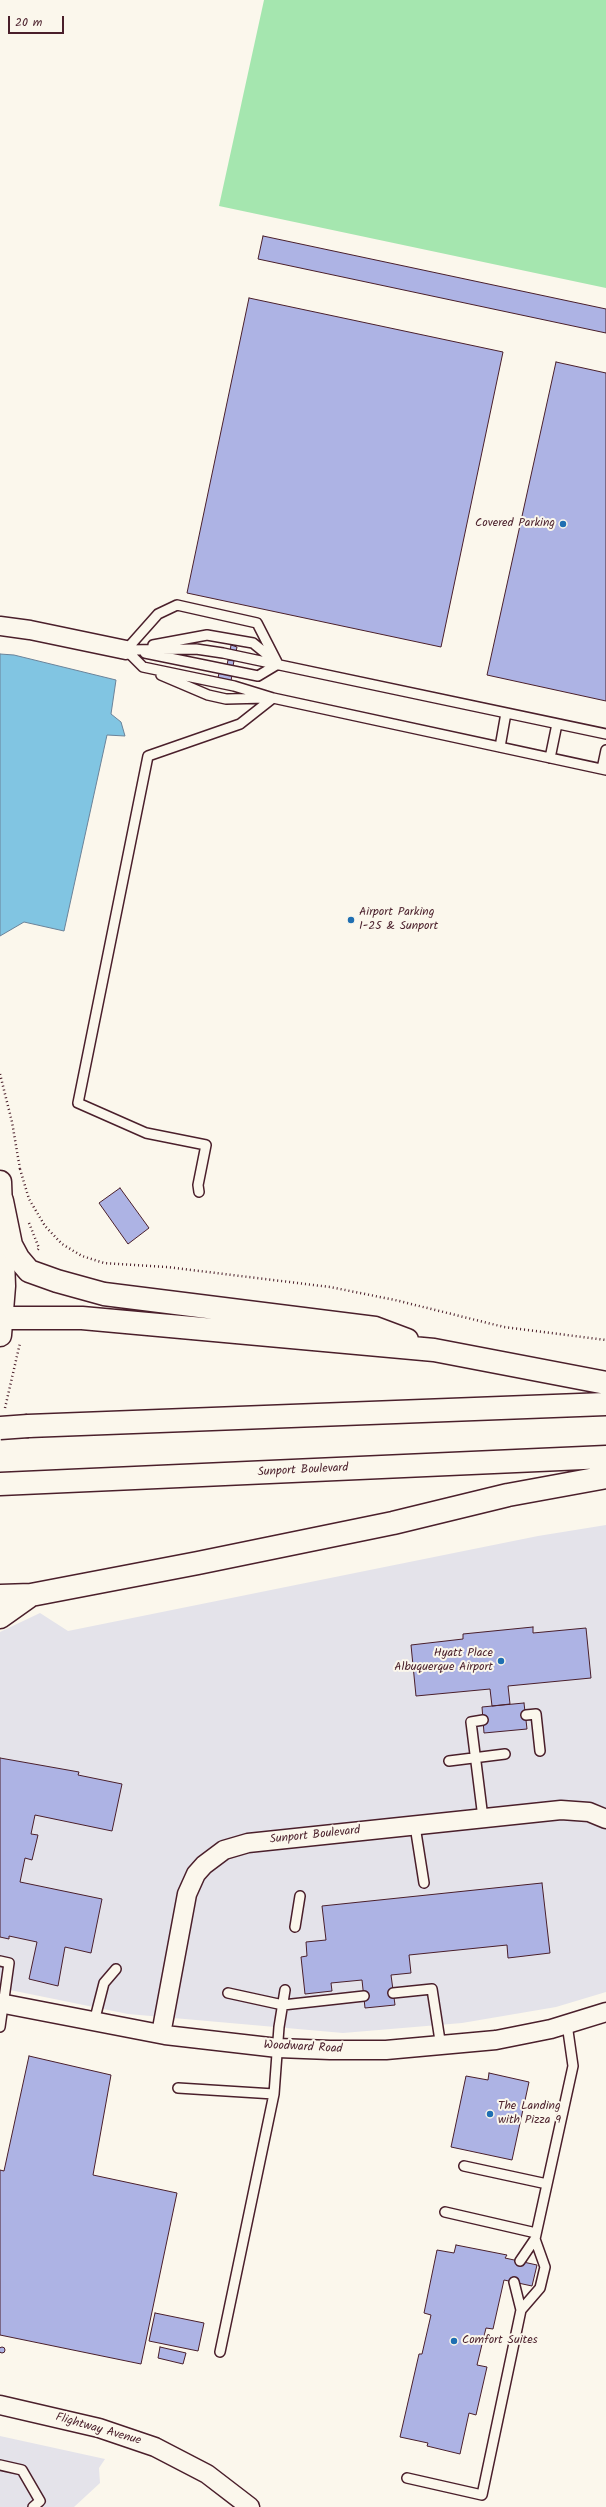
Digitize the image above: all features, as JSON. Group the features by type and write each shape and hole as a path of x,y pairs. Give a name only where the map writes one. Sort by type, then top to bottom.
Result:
{"main road":[{"path":"1,1192 5,1328 82,1318 434,1350 606,1383"},
{"path":"1,1192 11,1245 18,1258 29,1271 57,1281 104,1294 375,1328 434,1350"},
{"path":"2,1421 28,1426 606,1404"},
{"name":"Sunport Boulevard","path":"10,1484 606,1457"},
{"path":"0,1596 31,1595 198,1563 393,1523 508,1495 606,1477"},
{"path":"0,1617 31,1595"}],"street":[{"path":"0,626 30,630 126,650"},
{"name":"Sunport Boulevard","path":"161,2034 187,1894 196,1874 213,1856 230,1848 248,1843 575,1809 589,1812 606,1819"},
{"name":"Woodward Road","path":"1,2004 161,2034 278,2048 386,2050 441,2047 496,2040 567,2024 606,2012"},
{"name":"Flightway Avenue","path":"0,2405 99,2428 155,2447 207,2474 250,2507"}],"lane":[{"path":"126,650 158,614 177,605 257,623 278,664"},
{"path":"126,650 207,635 253,643 278,664"},
{"path":"126,650 196,649 278,664 606,734"},
{"path":"126,650 258,676 278,664"},
{"path":"126,650 143,667 208,695 226,699 273,698"},
{"path":"143,667 234,686 273,698 604,769 606,750"},
{"path":"199,1192 198,1184 206,1145 146,1133 78,1103 148,756 240,724 273,698"},
{"path":"500,747 506,713"},
{"path":"550,758 557,724"},
{"path":"526,1715 536,1714 540,1751"},
{"path":"483,1720 471,1722 483,1818"},
{"path":"449,1761 505,1754"},
{"path":"414,1826 424,1883"},
{"path":"295,1927 300,1896"},
{"path":"0,1961 9,1963 1,2004 0,2027"},
{"path":"94,2022 104,1983 116,1969"},
{"path":"393,1993 432,1989 441,2047"},
{"path":"220,2352 274,2094 285,1990"},
{"path":"228,1993 283,2005 364,1996"},
{"path":"520,2261 536,2236 573,2066 567,2024"},
{"path":"178,2088 274,2094"},
{"path":"464,2166 547,2184"},
{"path":"445,2212 536,2236"},
{"path":"521,2310 540,2288 545,2267 536,2236"},
{"path":"406,2478 482,2495 521,2310 514,2282"},
{"path":"0,2465 22,2470 40,2501 33,2507"}],"path":[{"path":"0,1074 12,1122 20,1169 29,1200 45,1226 62,1244 82,1256 104,1263 167,1267 330,1287 395,1300 504,1327 606,1340"},
{"path":"20,1169 21,1189"},
{"path":"27,1219 39,1248 36,1251"},
{"path":"2,1421 5,1328"}],"shaded area":[{"path":"606,1525 606,1992 556,2007 462,2023 343,2033 128,2014 0,1988 0,1632 40,1613 68,1631 538,1536"},
{"path":"0,2436 105,2459 99,2468 100,2483 74,2507 0,2507"}],"green space":[{"path":"264,0 606,0 606,288 219,206"}],"water":[{"path":"0,654 14,655 116,680 111,714 121,722 125,736 107,735 64,931 24,922 0,936"}],"building":[{"path":"263,236 606,309 606,333 258,259"},
{"path":"249,298 503,352 441,647 187,593"},
{"name":"Covered Parking","path":"556,362 606,373 606,701 487,675"},
{"path":"231,645 237,647 236,652 230,651"},
{"path":"228,660 234,661 233,666 227,665"},
{"path":"219,673 232,675 231,681 218,678"},
{"path":"120,1188 149,1228 128,1244 99,1203"},
{"name":"Hyatt Place Albuquerque Airport","path":"533,1627 533,1633 586,1628 591,1678 508,1686 510,1704 492,1706 490,1689 416,1696 411,1645 463,1639 463,1634"},
{"path":"524,1703 527,1729 484,1733 482,1707"},
{"path":"0,1758 79,1772 78,1775 122,1784 112,1831 35,1815 31,1834 38,1835 32,1860 25,1858 20,1882 102,1899 91,1953 65,1947 58,1986 29,1979 37,1942 9,1936 9,1939 0,1937"},
{"path":"542,1883 550,1953 508,1958 507,1945 409,1955 411,1973 391,1975 395,2005 365,2008 362,1980 331,1983 332,1991 305,1994 301,1957 307,1956 306,1942 326,1940 322,1906"},
{"path":"29,2056 111,2075 93,2175 177,2193 141,2364 0,2335 0,2170 4,2171"},
{"name":"The Landing with Pizza 9","path":"489,2073 529,2082 512,2160 451,2147 466,2076 488,2080"},
{"name":"Comfort Suites","path":"456,2245 507,2255 505,2258 537,2265 532,2286 504,2280 493,2329 486,2328 477,2365 487,2367 476,2415 469,2413 460,2454 427,2446 428,2443 400,2437 419,2354 422,2354 431,2315 424,2313 437,2250 454,2253"},
{"path":"155,2313 204,2323 198,2351 149,2341"},
{"path":"2,2347 5,2350 2,2353 -1,2350"},
{"path":"160,2347 186,2353 183,2364 158,2358"}],"place":[{"name":"Covered Parking","path":"563,524"},
{"name":"Airport Parking I-25 & Sunport","path":"351,920"},
{"name":"Hyatt Place Albuquerque Airport","path":"501,1661"},
{"name":"The Landing with Pizza 9","path":"490,2114"},
{"name":"Comfort Suites","path":"454,2341"}]}
